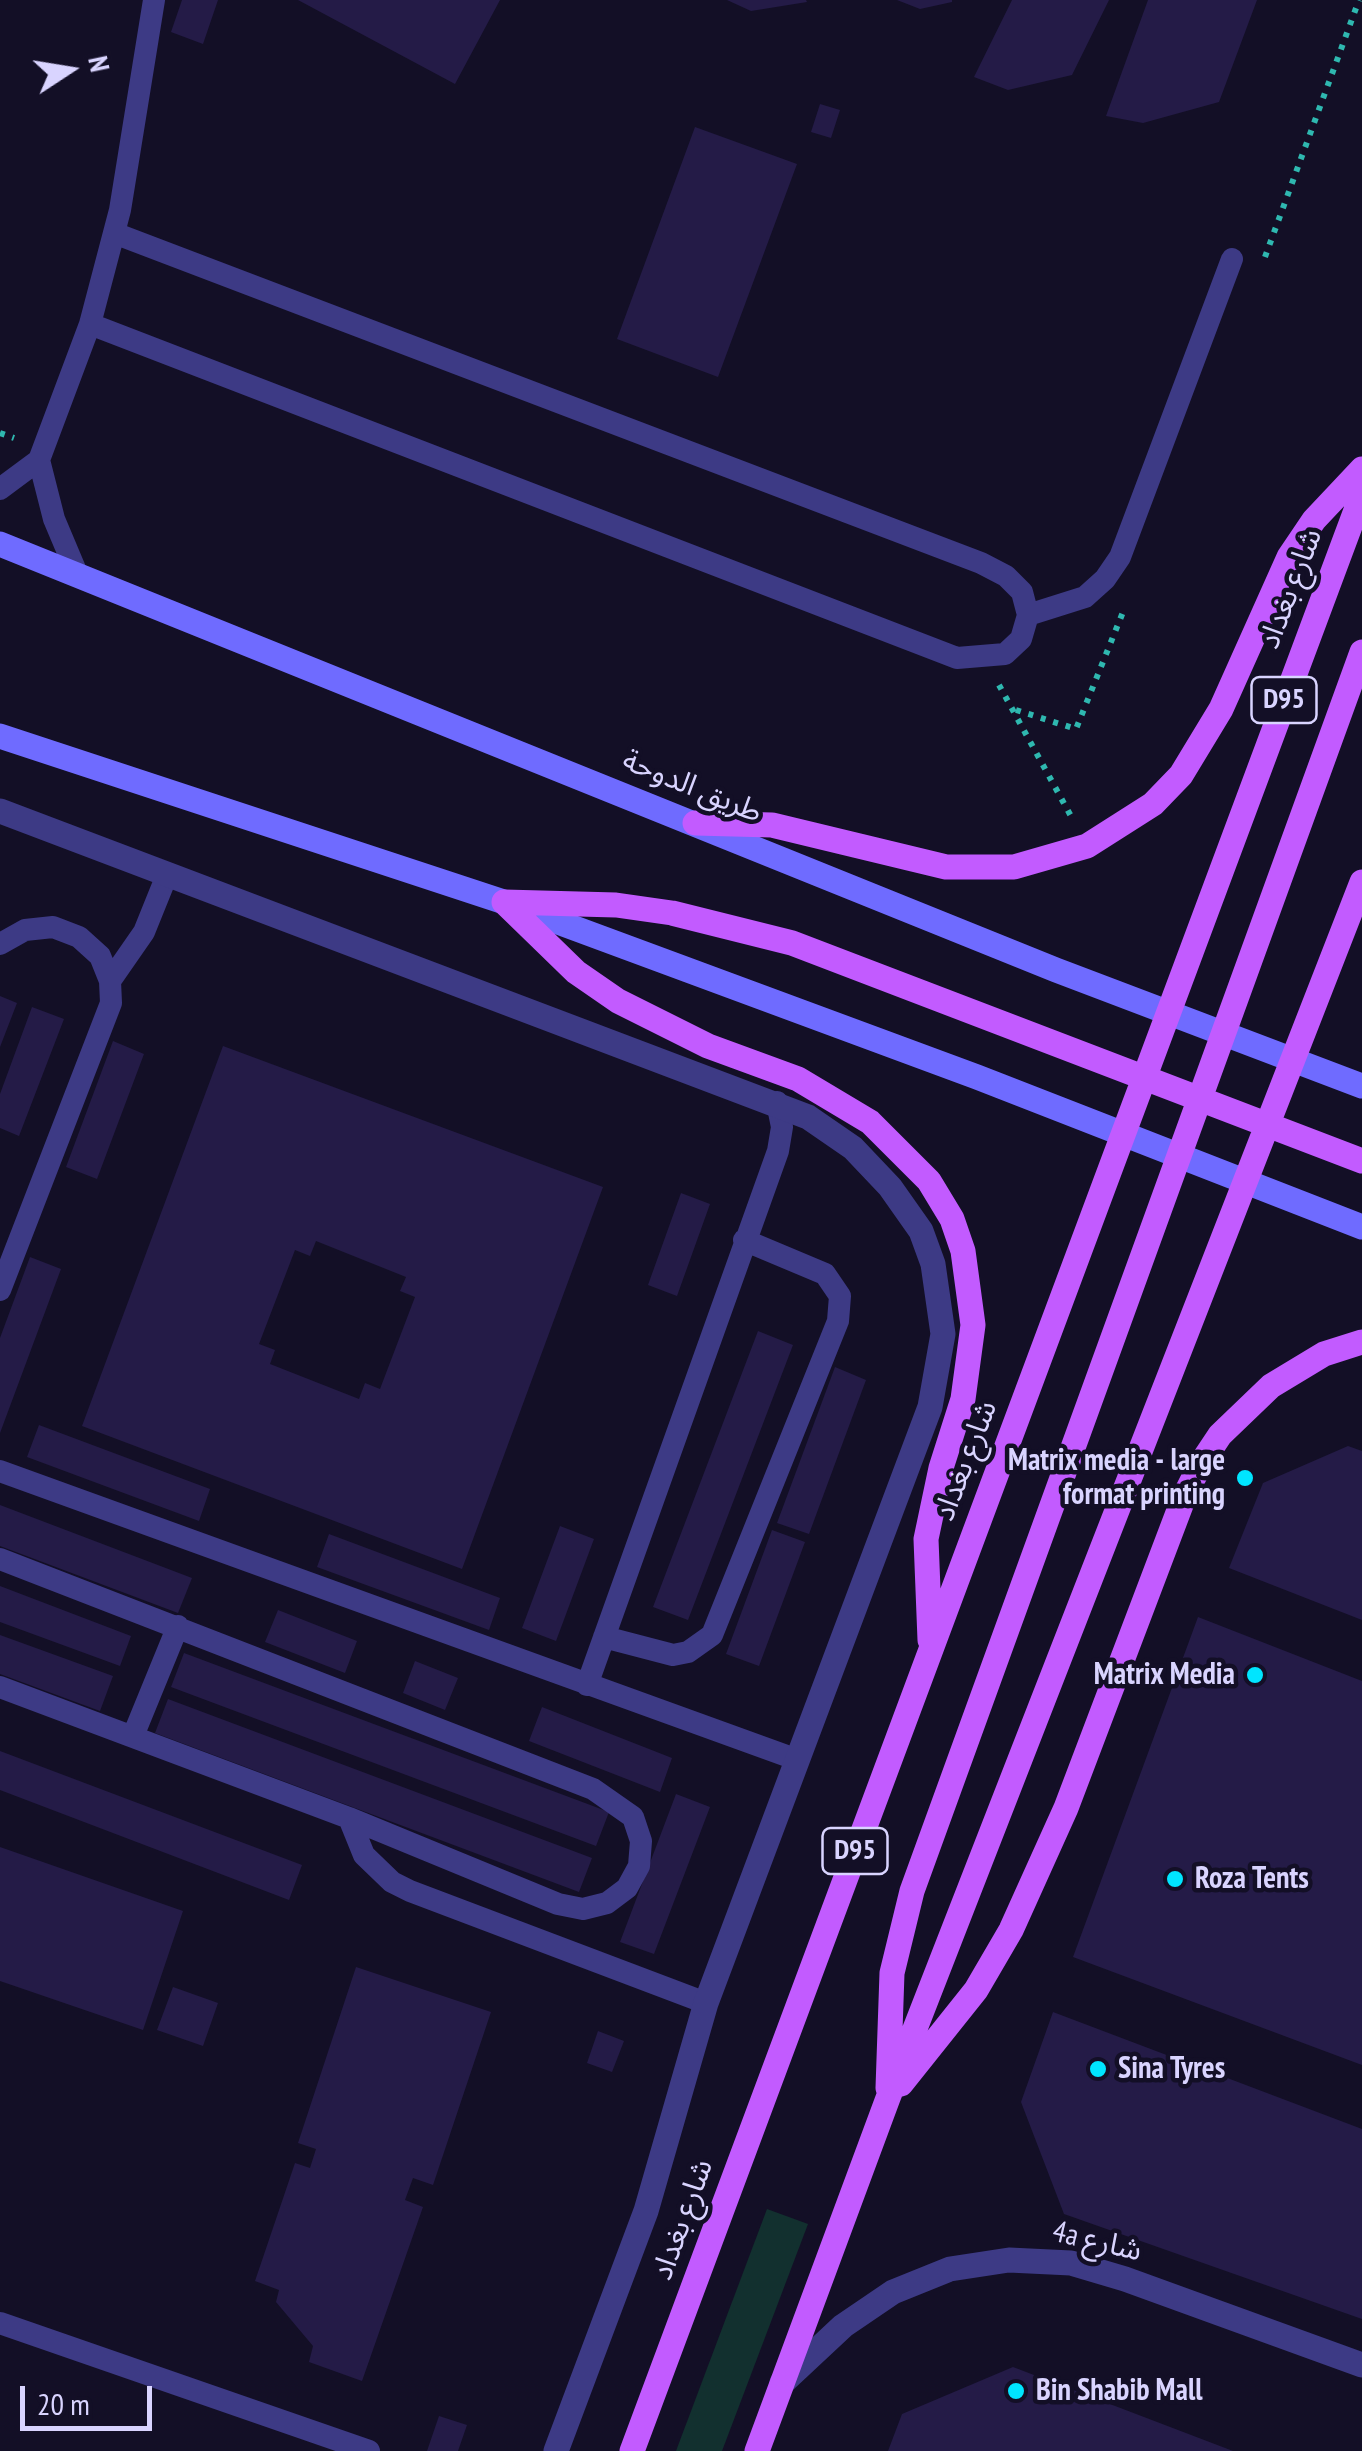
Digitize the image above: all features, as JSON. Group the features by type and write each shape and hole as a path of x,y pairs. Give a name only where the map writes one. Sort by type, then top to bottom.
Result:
{"main road":[{"path":"695,823 772,825 946,867 1014,867 1087,846 1153,804 1181,775 1221,709 1289,557 1314,520 1362,469"},
{"name":"شارع بغداد","path":"632,2451 1120,1134 1362,494"},
{"name":"طريق الدوحة","path":"0,544 1166,1012 1362,1086"},
{"path":"888,2098 892,1973 912,1891 1362,652"},
{"path":"0,736 504,902 1362,1228"},
{"path":"757,2451 888,2098 1362,882"},
{"path":"504,902 616,905 733,926 826,955 1362,1161"},
{"path":"504,902 576,972 618,1001 693,1039 798,1080 870,1122 929,1181 952,1219 966,1270 973,1325 963,1399 941,1468 926,1539 930,1646"},
{"path":"888,2098 976,1990 1011,1930 1066,1808 1184,1496 1200,1464 1220,1435 1271,1386 1324,1354 1362,1342"}],"street":[{"path":"0,810 777,1102 808,1117 853,1148 907,1208 933,1264 943,1334 930,1408 706,2003 646,2211 556,2451"},
{"name":"4a شارع","path":"782,2383 843,2326 893,2292 950,2269 1010,2260 1070,2263 1125,2278 1362,2366"}],"lane":[{"path":"0,489 39,460 90,324 114,234 154,0"},
{"path":"90,324 957,658 1005,654 1021,639 1028,615 1022,592 1006,576 981,563 114,234"},
{"path":"1028,615 1085,597 1105,580 1120,557 1232,259"},
{"path":"39,460 54,520 78,576"},
{"path":"0,1290 104,1024 110,982 144,932 167,874"},
{"path":"0,944 25,930 53,927 79,936 100,956 110,982"},
{"path":"588,1685 778,1151 782,1127 777,1102"},
{"path":"604,1637 673,1655 688,1652 712,1635 838,1321 840,1296 825,1274 744,1240"},
{"path":"0,1472 798,1760"},
{"path":"0,1559 593,1789 634,1817 642,1841 639,1866 627,1888 607,1903 583,1909 558,1904 349,1818 0,1687"},
{"path":"133,1736 178,1626"},
{"path":"349,1818 364,1854 392,1882 706,2003"},
{"path":"0,2323 369,2451"}],"path":[{"path":"982,658 1016,710 1087,846"}],"green space":[{"path":"767,2209 808,2224 722,2451 676,2451"}],"building":[{"path":"182,0 218,0 203,44 171,32"},
{"path":"298,0 500,0 455,84"},
{"path":"727,0 806,0 807,2 751,11"},
{"path":"897,0 952,0 952,2 920,9"},
{"path":"1012,0 1109,0 1072,75 1008,90 974,77"},
{"path":"1148,0 1257,0 1219,102 1143,123 1106,116"},
{"path":"820,104 840,110 831,138 811,132"},
{"path":"695,127 797,164 718,377 617,339"},
{"path":"0,996 17,1003 0,1047"},
{"path":"32,1007 64,1019 19,1136 0,1128 0,1094"},
{"path":"113,1041 144,1054 97,1179 66,1167"},
{"path":"223,1046 603,1187 462,1569 82,1426","holes":["316,1241 406,1277 400,1291 415,1297 380,1389 365,1383 359,1399 270,1364 275,1350 259,1344 295,1250 310,1256"]},
{"path":"681,1193 710,1204 677,1296 648,1285"},
{"path":"30,1257 61,1269 0,1433 0,1338"},
{"path":"758,1331 793,1345 688,1620 653,1607"},
{"path":"835,1367 866,1380 809,1534 777,1523"},
{"path":"39,1425 210,1489 199,1521 27,1457"},
{"path":"1348,1446 1362,1451 1362,1620 1229,1568 1263,1483"},
{"path":"0,1505 192,1578 178,1613 0,1546"},
{"path":"560,1526 594,1539 556,1641 522,1628"},
{"path":"772,1530 805,1542 759,1666 726,1654"},
{"path":"329,1534 500,1598 489,1630 317,1567"},
{"path":"0,1586 131,1636 120,1666 0,1622"},
{"path":"278,1610 357,1641 345,1673 265,1642"},
{"path":"1198,1617 1362,1681 1362,2065 1073,1957"},
{"path":"0,1635 113,1676 100,1711 0,1674"},
{"path":"184,1653 609,1812 596,1846 171,1687"},
{"path":"415,1661 458,1678 445,1710 403,1693"},
{"path":"168,1699 592,1858 579,1892 155,1733"},
{"path":"542,1707 672,1758 660,1792 529,1741"},
{"path":"0,1751 302,1865 289,1900 0,1790"},
{"path":"676,1794 710,1807 654,1954 620,1942"},
{"path":"0,1847 183,1911 143,2030 0,1981"},
{"path":"356,1967 491,2012 433,2185 413,2178 405,2200 423,2207 362,2381 309,2362 313,2346 276,2302 279,2290 255,2281 295,2163 310,2168 316,2149 298,2143"},
{"path":"173,1987 218,2003 203,2046 157,2030"},
{"path":"1053,2012 1362,2129 1362,2319 1064,2214 1021,2102"},
{"path":"598,2031 624,2041 612,2072 587,2063"},
{"name":"Bin Shabib Mall","path":"1013,2367 1233,2451 888,2451 902,2414"},
{"path":"439,2416 467,2425 458,2451 427,2451"}],"place":[{"name":"Matrix media - large format printing","path":"1245,1478"},
{"name":"Matrix Media","path":"1255,1675"},
{"name":"Roza Tents","path":"1175,1879"},
{"name":"Sina Tyres","path":"1098,2069"},
{"name":"Bin Shabib Mall","path":"1016,2391"}]}
